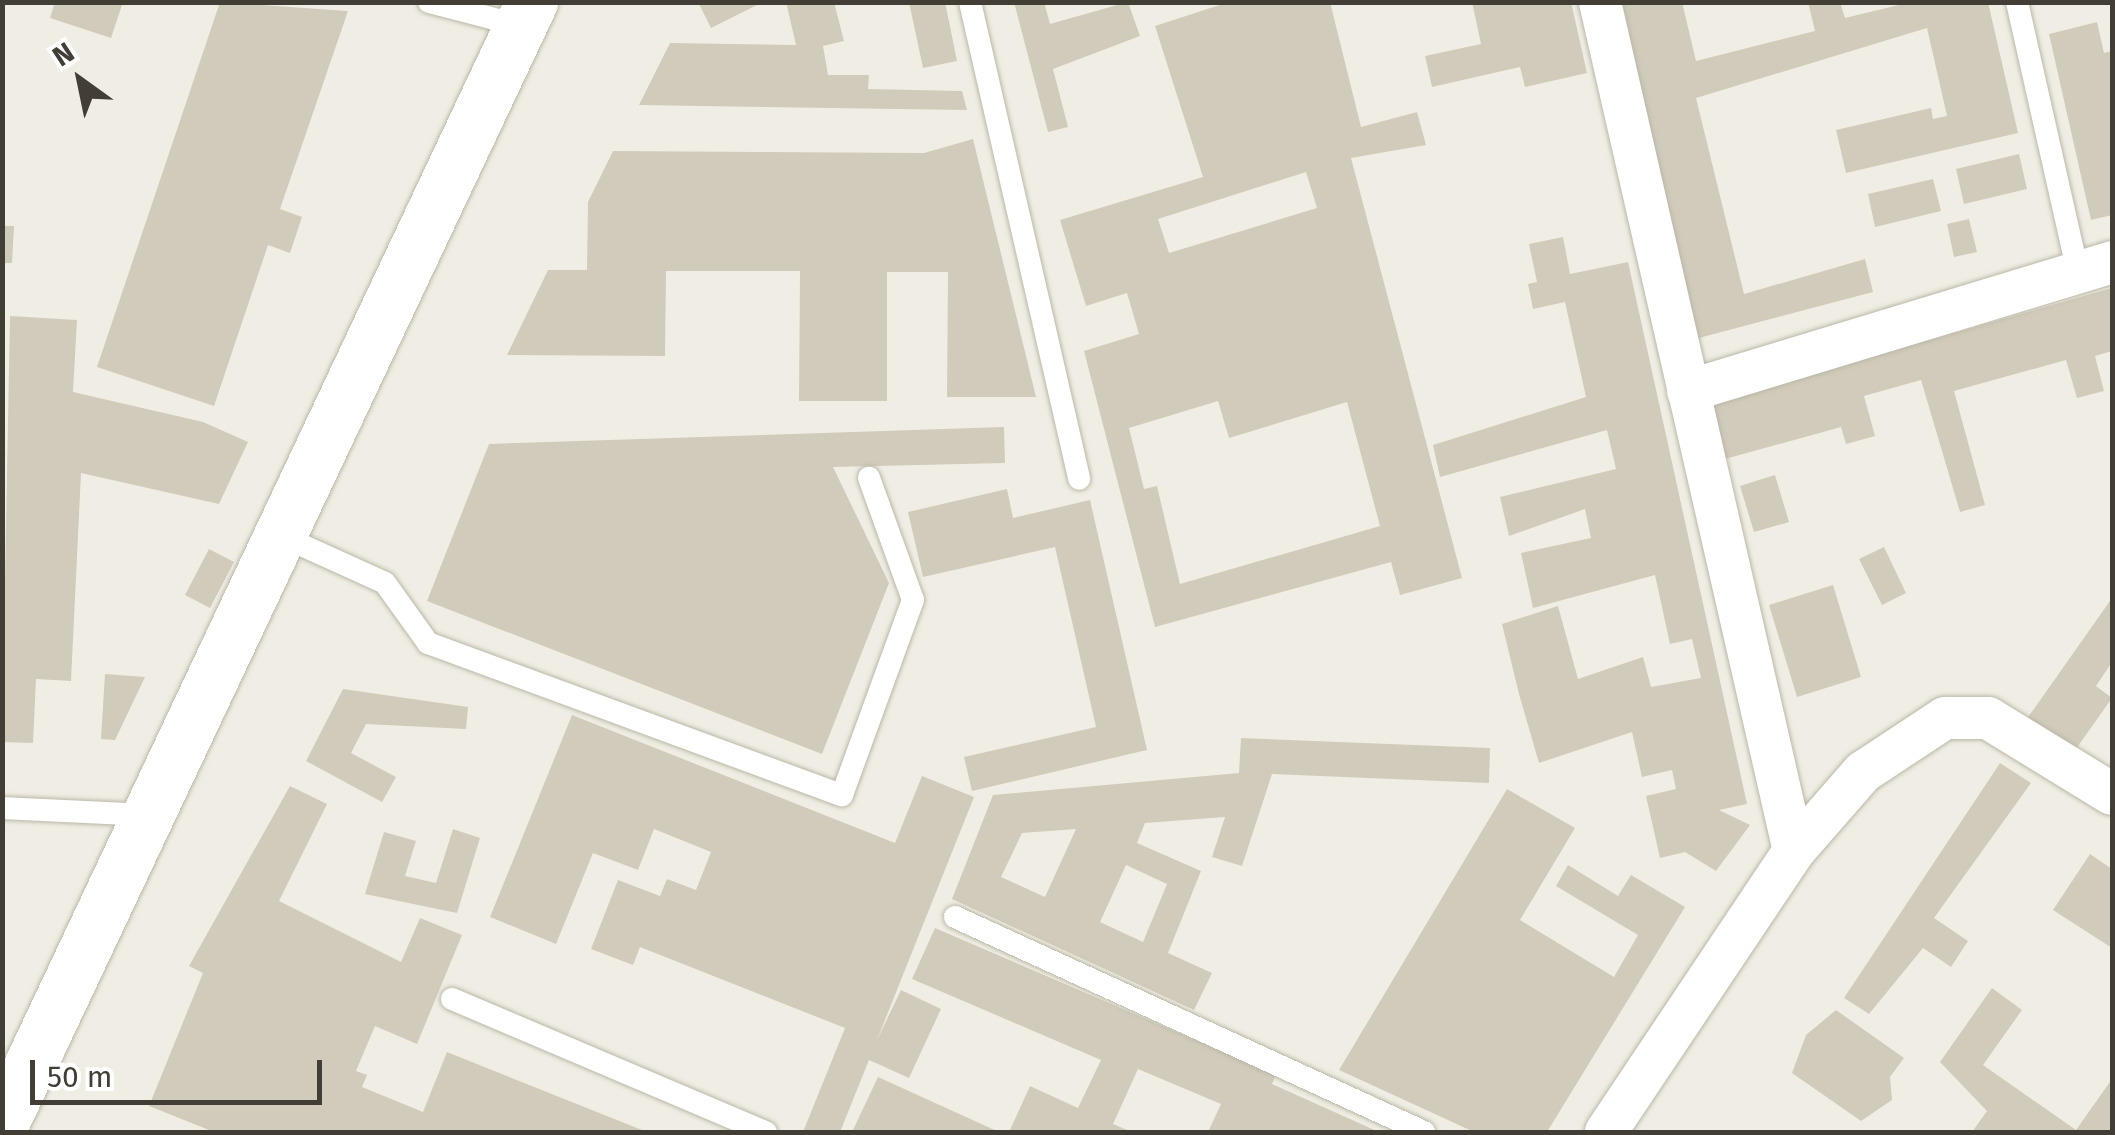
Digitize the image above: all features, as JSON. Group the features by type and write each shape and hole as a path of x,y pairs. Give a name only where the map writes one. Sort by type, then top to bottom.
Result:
{"street":[{"path":"1600,2 1794,851"},
{"path":"2,1126 286,538 526,14"},
{"path":"1688,391 2096,267"},
{"path":"1606,1132 1794,851 1863,772 1945,718 1988,718 2112,794"}],"lane":[{"path":"429,2 526,14"},
{"path":"970,2 1079,479"},
{"path":"2017,2 2096,267"},
{"path":"286,538 385,583 428,644 842,795 913,600 869,478"},
{"path":"2,808 152,815"},
{"path":"955,917 1424,1132"},
{"path":"452,999 766,1132"}],"building":[{"path":"55,2 123,2 111,38 50,18"},
{"path":"220,2 348,11 280,209 302,217 290,253 268,245 214,406 97,367"},
{"path":"698,2 763,2 711,28"},
{"path":"786,2 834,2 844,41 823,46 828,75 869,75 868,89 962,91 967,110 639,105 670,43 796,45"},
{"path":"909,2 945,2 957,61 923,68"},
{"path":"1014,2 1044,2 1050,24 1128,2 1140,36 1053,69 1068,127 1048,132"},
{"path":"1229,2 1330,2 1361,127 1417,112 1426,145 1351,158 1462,578 1400,595 1391,562 1155,627 1084,351 1139,334 1127,293 1086,306 1060,220 1203,177 1155,26","holes":["1306,172 1317,208 1169,253 1158,219","1218,401 1229,438 1347,402 1380,526 1180,584 1157,486 1144,489 1129,428"]},
{"path":"1472,2 1571,2 1587,73 1525,87 1520,67 1432,87 1425,56 1481,44"},
{"path":"1622,2 1682,2 1696,61 1815,31 1808,2 1840,2 1845,18 1911,2 1988,2 2018,133 1846,173 1836,130 1931,108 1933,119 1947,116 1927,28 1696,98 1744,294 1865,259 1873,292 1695,339"},
{"path":"2097,22 2104,53 2112,51 2112,215 2091,220 2049,34"},
{"path":"973,139 1036,397 947,397 948,272 887,272 887,401 799,401 800,271 666,271 665,356 507,355 548,270 587,270 588,202 613,151 924,153"},
{"path":"2019,154 2027,189 1964,204 1956,169"},
{"path":"1933,179 1941,211 1875,227 1868,194"},
{"path":"1969,219 1977,252 1954,257 1947,224"},
{"path":"2,226 14,226 12,263 2,263"},
{"path":"1563,237 1570,274 1628,262 1747,804 1719,810 1750,825 1716,871 1685,852 1660,858 1646,796 1676,789 1672,770 1642,777 1632,732 1539,763 1519,694 1502,624 1558,606 1578,679 1643,657 1651,687 1701,678 1692,639 1670,644 1655,575 1533,608 1521,553 1591,538 1585,509 1509,536 1500,497 1616,469 1607,430 1440,477 1433,445 1586,397 1565,302 1533,309 1528,284 1537,282 1529,244"},
{"path":"2112,288 2112,351 2095,356 2104,391 2077,398 2066,360 1954,391 1985,505 1960,512 1921,380 1864,396 1875,436 1846,444 1841,427 1725,459 1709,403"},
{"path":"10,316 77,320 73,392 203,422 248,442 219,504 81,473 71,681 36,679 33,743 2,742"},
{"path":"1004,427 1005,463 833,467 889,583 822,754 427,601 489,444"},
{"path":"1775,475 1789,522 1754,532 1740,486"},
{"path":"1007,489 1013,518 1090,500 1147,750 972,791 964,757 1096,727 1055,547 923,577 908,512"},
{"path":"1884,547 1906,593 1882,605 1859,559"},
{"path":"209,549 234,562 210,608 185,595"},
{"path":"1833,585 1861,677 1797,697 1769,605"},
{"path":"2112,598 2112,662 2096,686 2112,698 2071,756 2024,723"},
{"path":"105,674 145,677 115,740 101,739"},
{"path":"343,689 468,707 466,729 366,724 351,753 396,777 382,802 306,761"},
{"path":"572,715 895,843 922,776 974,797 877,1040 901,990 941,1009 909,1078 869,1060 840,1132 803,1132 845,1028 640,947 633,965 591,949 618,880 660,896 667,879 696,890 711,852 654,829 638,870 593,853 556,944 490,917"},
{"path":"1241,738 1490,748 1489,783 1272,774 1242,866 1212,857 1225,817 1145,823 1137,843 1201,871 1168,953 1212,973 1194,1010 952,899 993,795 1239,773","holes":["1076,829 1045,897 1001,877 1022,833","1126,865 1167,884 1143,942 1100,922"]},
{"path":"2000,763 2031,783 1934,918 1968,941 1951,967 1923,948 1869,1014 1844,998"},
{"path":"290,786 327,804 279,901 401,962 420,918 462,935 417,1044 375,1026 356,1071 367,1075 362,1087 423,1112 447,1052 647,1132 214,1132 149,1106 203,973 189,966"},
{"path":"1507,789 1575,828 1520,920 1614,977 1638,935 1556,886 1568,865 1618,896 1631,875 1685,907 1547,1132 1474,1132 1339,1070"},
{"path":"453,829 480,838 457,913 365,894 384,832 416,841 405,876 436,883"},
{"path":"2090,854 2112,869 2112,948 2053,910"},
{"path":"935,928 1276,1075 1272,1084 1379,1132 1208,1132 1221,1104 1138,1069 1113,1124 1132,1132 1009,1132 1030,1086 1078,1108 1101,1060 912,979"},
{"path":"1992,988 2022,1010 1983,1065 2076,1130 2112,1079 2112,1132 1972,1132 1987,1111 1940,1062"},
{"path":"1836,1010 1904,1058 1890,1077 1892,1100 1861,1121 1792,1073 1806,1035"},
{"path":"878,1077 999,1132 852,1132"}]}
